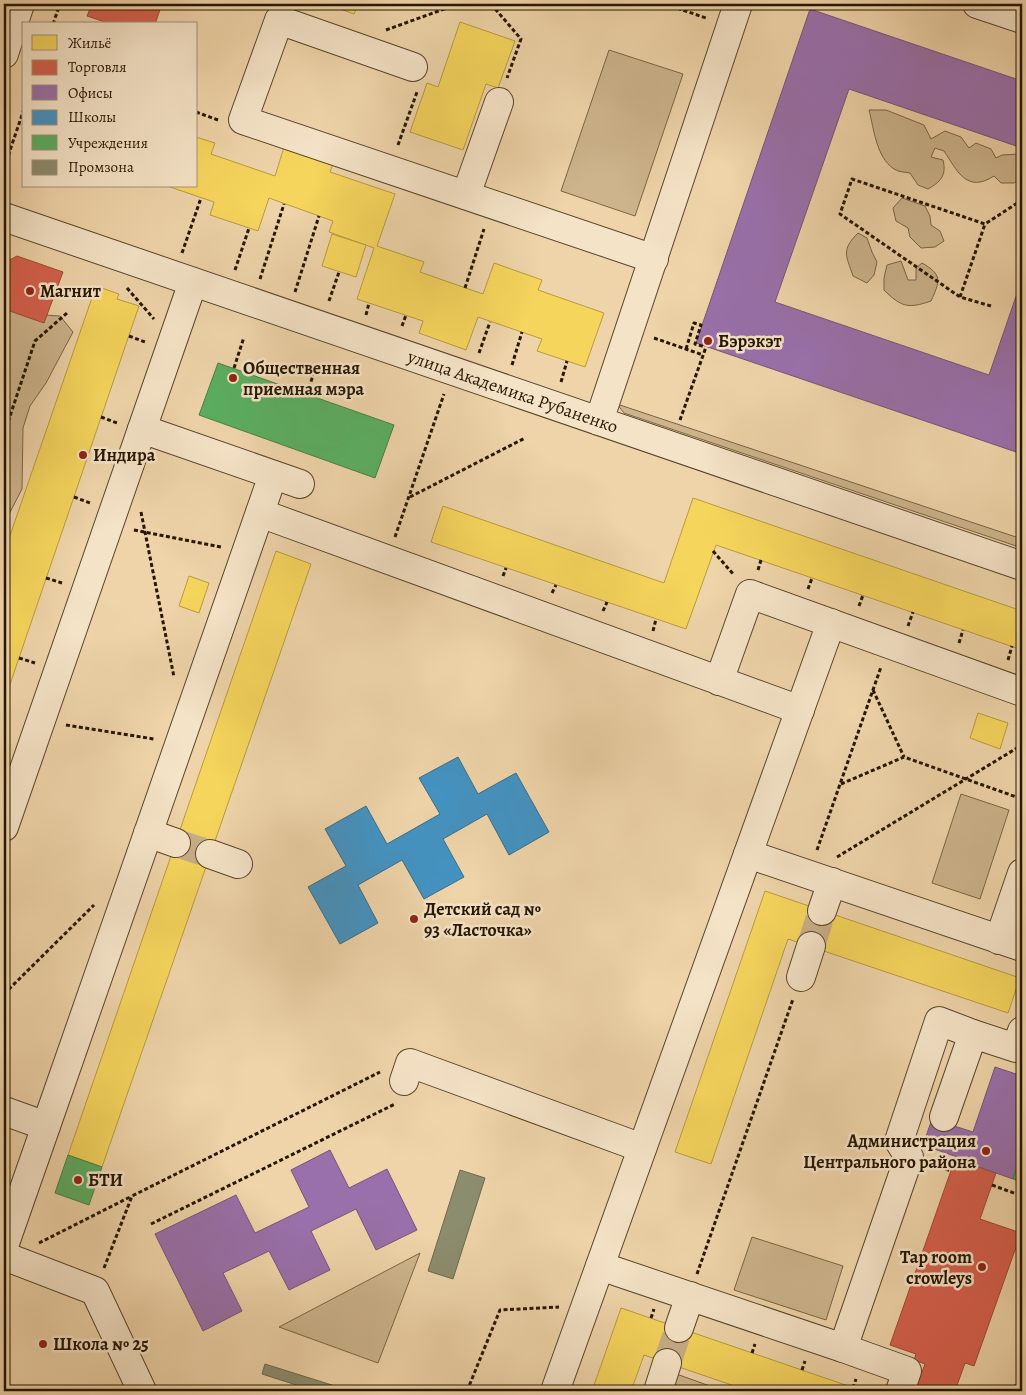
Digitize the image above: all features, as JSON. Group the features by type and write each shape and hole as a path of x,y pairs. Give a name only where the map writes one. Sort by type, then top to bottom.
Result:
{"street":[{"path":"4,54 20,4"},
{"path":"977,4 1022,19"},
{"path":"599,421 734,15"},
{"path":"415,78 279,20 244,120 654,259"},
{"path":"466,195 499,102"},
{"name":"улица Академика Рубаненко","path":"4,217 1022,566"},
{"path":"4,827 142,429 183,325 193,282"},
{"path":"142,429 300,484"},
{"path":"142,1391 95,1292 5,1246 273,475"},
{"path":"260,513 800,710"},
{"path":"719,681 750,594 1022,692"},
{"path":"555,1391 831,623"},
{"path":"148,833 176,843"},
{"path":"210,854 238,864"},
{"path":"748,854 1011,943 1022,872"},
{"path":"820,878 822,911"},
{"path":"801,978 811,946"},
{"path":"843,1348 909,1157 899,1141 939,1021 1016,1048 1022,1031"},
{"path":"944,1117 973,1034"},
{"path":"404,1083 580,1122 642,1148"},
{"path":"4,1111 46,1126"},
{"path":"600,1266 907,1371 900,1391"},
{"path":"679,1328 690,1296"}],"path":[{"path":"55,22 60,4"},
{"path":"385,31 458,4"},
{"path":"490,4 521,39 499,102"},
{"path":"665,4 734,15"},
{"path":"390,170 415,78"},
{"path":"4,168 22,115"},
{"path":"18,126 22,127"},
{"path":"986,224 852,179 840,214 960,298 991,306"},
{"path":"182,254 201,198"},
{"path":"960,298 986,224 1022,200"},
{"path":"259,282 284,204"},
{"path":"465,288 492,204"},
{"path":"294,295 319,216"},
{"path":"234,272 249,228"},
{"path":"327,307 339,272"},
{"path":"122,282 183,325"},
{"path":"364,321 369,303"},
{"path":"4,434 35,341 67,312"},
{"path":"388,559 451,370 490,322"},
{"path":"680,420 705,347 695,344 701,325 694,323 686,349"},
{"path":"629,330 703,355"},
{"path":"511,367 522,332"},
{"path":"234,368 244,337"},
{"path":"561,383 567,361"},
{"path":"307,394 317,362"},
{"path":"409,497 525,438"},
{"path":"140,506 175,682"},
{"path":"109,524 246,552"},
{"path":"713,551 750,594"},
{"path":"820,878 840,784 889,644"},
{"path":"873,690 904,757"},
{"path":"40,721 179,743"},
{"path":"820,878 1022,745"},
{"path":"840,784 904,757 1022,799"},
{"path":"4,994 95,905"},
{"path":"690,1296 801,978"},
{"path":"5,1246 31,1247 403,1060 404,1083 151,1224"},
{"path":"992,1185 1022,1196"},
{"path":"95,1292 132,1196"},
{"path":"466,1391 500,1310 586,1306"},
{"path":"1007,1391 1022,1382"}],"shaded area":[{"path":"609,50 683,74 635,216 561,191"},
{"path":"869,110 886,110 924,125 931,139 945,131 961,137 969,148 976,143 991,149 996,158 1002,155 1020,154 1022,155 1022,178 1014,183 1001,183 994,176 984,181 969,181 958,172 944,151 935,148 931,157 943,160 944,170 942,178 928,189 918,185 910,173 896,170 883,157 879,150"},
{"path":"902,198 925,206 930,216 931,225 940,231 944,241 935,247 921,248 910,237 908,228 896,221 893,208"},
{"path":"858,233 867,238 877,262 874,275 867,283 853,276 846,253 849,244"},
{"path":"901,261 908,280 916,280 916,268 922,263 934,271 938,283 931,301 911,306 905,305 895,300 884,290 887,265"},
{"path":"15,303 44,315 60,316 73,332 46,383 30,406 23,428 22,489 4,524 4,308"},
{"path":"617,404 1022,539 1022,548 624,413"},
{"path":"961,794 1009,810 980,899 932,883"},
{"path":"752,1237 843,1266 826,1320 734,1290"},
{"path":"420,1253 378,1363 279,1327"},
{"path":"654,1366 724,1391 646,1391"}],"building: Жильё":[{"path":"326,4 358,4 354,14"},
{"path":"460,22 515,41 498,88 486,84 463,150 410,132 427,83 438,87"},
{"path":"198,138 215,143 211,154 275,176 285,144 334,161 330,172 395,194 377,246 424,262 420,272 483,294 494,263 542,280 538,290 604,313 585,367 537,351 542,339 478,317 466,350 419,333 423,321 357,299 374,248 329,232 333,221 269,198 258,231 210,215 214,202 173,188 198,188"},
{"path":"332,234 366,245 356,277 322,266"},
{"path":"96,286 119,294 117,299 139,306 4,702 4,553"},
{"path":"693,498 1022,611 1022,650 716,545 686,629 431,542 443,506 664,583"},
{"path":"276,551 311,564 102,1167 68,1155"},
{"path":"189,576 209,583 199,613 179,606"},
{"path":"978,713 1008,723 1000,749 970,738"},
{"path":"765,891 1020,978 1008,1013 788,939 711,1164 675,1152"},
{"path":"621,1308 863,1391 749,1391 644,1355 631,1391 592,1391"}],"building: Торговля":[{"path":"92,4 162,4 156,22 105,22 87,16"},
{"name":"Магнит","path":"17,256 63,272 44,323 4,309 4,263"},
{"path":"955,1159 996,1173 980,1219 1021,1233 974,1366 965,1363 955,1391 915,1391 925,1364 914,1360 916,1354 890,1345"}],"building: Офисы":[{"path":"810,9 1022,81 1022,148 849,89 775,302 989,375 1022,279 1022,454 696,343"},
{"path":"995,1067 1022,1076 1022,1151 1013,1179 923,1145 932,1119 973,1132"},
{"path":"330,1150 349,1188 387,1169 417,1230 376,1250 356,1209 311,1231 330,1270 289,1290 269,1251 223,1273 242,1311 203,1331 155,1234 236,1195 255,1233 309,1207 291,1170"}],"building: Школы":[{"path":"458,757 478,794 516,773 549,832 509,855 487,814 443,839 464,877 424,899 402,860 358,885 378,923 340,944 308,887 346,866 325,829 366,806 387,844 440,814 419,778"}],"building: Учреждения":[{"path":"218,363 394,425 375,478 199,415"},
{"name":"БТИ","path":"68,1155 102,1167 89,1205 55,1193"},
{"path":"1020,1158 1022,1158 1022,1182 1013,1179"}],"building: Промзона":[{"path":"460,1170 485,1178 453,1279 428,1271"},
{"path":"265,1364 351,1391 315,1391 262,1374"}],"tunnel":[{"path":"176,843 210,854"},
{"path":"811,946 822,911"},
{"path":"667,1363 679,1328"}],"place":[{"name":"Магнит","path":"30,291"},
{"name":"Бэрэкэт","path":"708,341"},
{"name":"Общественная приемная мэра","path":"233,378"},
{"name":"Индира","path":"83,455"},
{"name":"Детский сад № 93 «Ласточка»","path":"414,919"},
{"name":"Администрация Центрального района","path":"986,1151"},
{"name":"БТИ","path":"78,1180"},
{"name":"Tap room сrowleys","path":"982,1267"},
{"name":"Школа № 25","path":"43,1344"}]}
